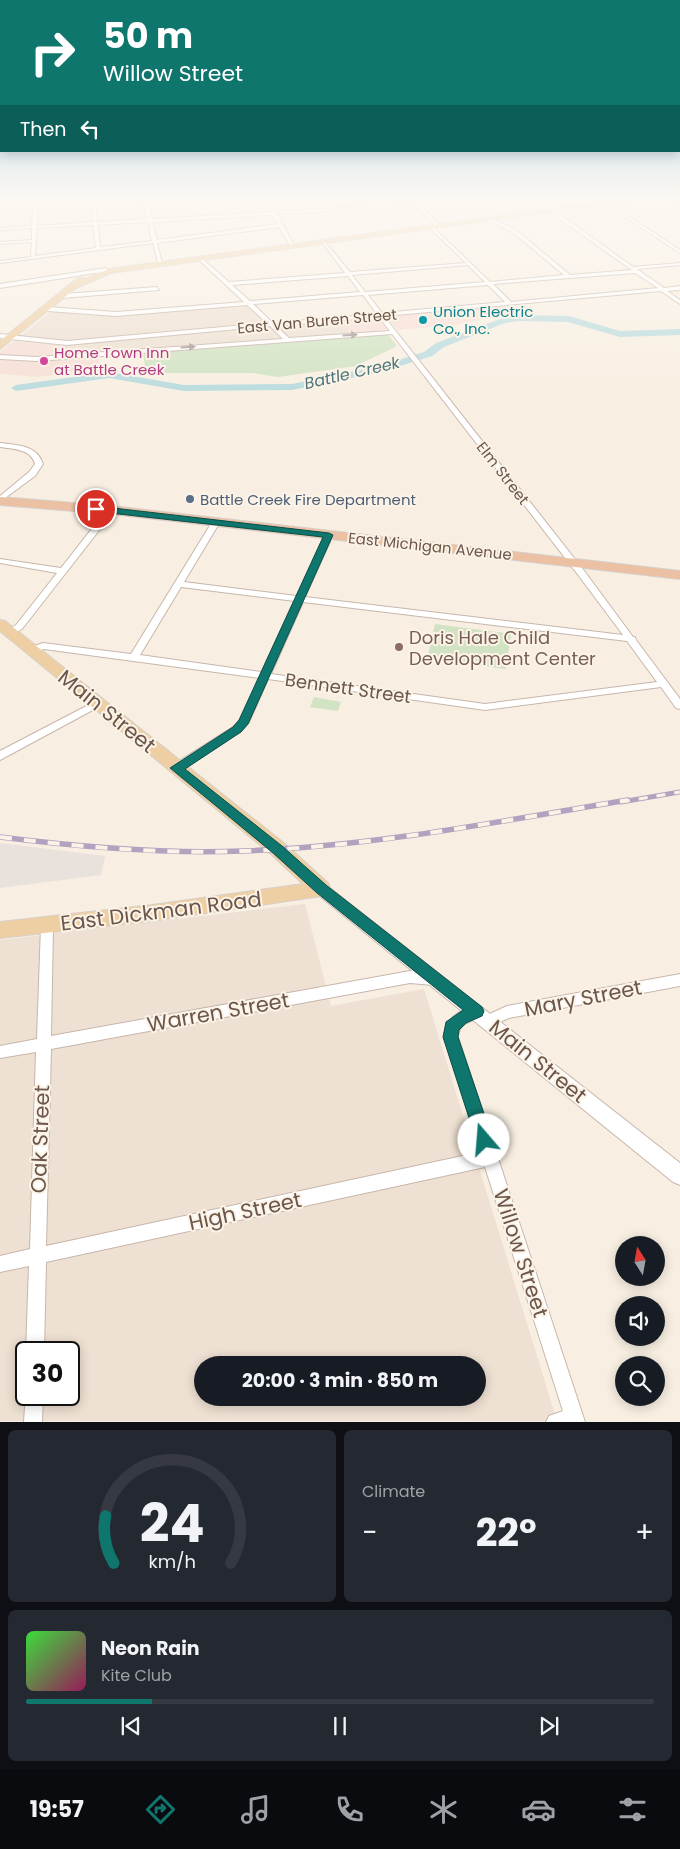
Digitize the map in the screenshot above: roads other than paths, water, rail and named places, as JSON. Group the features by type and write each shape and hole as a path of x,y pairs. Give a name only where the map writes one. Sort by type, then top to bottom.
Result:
{"highway":[{"name":"East Michigan Avenue","path":"1,500 111,510 680,575"}],"main road":[{"path":"0,346 76,286 104,271 136,266"},
{"name":"Main Street","path":"5,628 278,849 321,889"},
{"name":"East Dickman Road","path":"0,930 152,913 321,889"}],"street":[{"path":"209,266 288,340"},
{"name":"Elm Street","path":"342,266 422,366 573,562 680,706"},
{"path":"228,284 440,266"},
{"path":"471,266 510,304"},
{"path":"556,266 568,276"},
{"path":"630,266 680,302"},
{"path":"48,309 116,314 568,276 658,266"},
{"path":"0,286 104,271"},
{"name":"East Van Buren Street","path":"0,336 10,339 64,343 680,288"},
{"path":"63,296 157,289"},
{"path":"0,357 37,359 394,332"},
{"path":"0,445 31,452 38,459 39,464 32,474 1,500"},
{"path":"5,628 19,627 111,510"},
{"path":"134,657 216,522"},
{"path":"176,768 237,729 244,722 329,535"},
{"path":"0,561 62,571"},
{"path":"180,584 632,639"},
{"name":"Bennett Street","path":"32,650 43,646 134,657 485,706 664,684"},
{"path":"0,756 98,703"},
{"name":"Main Street","path":"321,889 437,979 680,1175"},
{"name":"Oak Street","path":"34,1341 47,926"},
{"name":"Warren Street","path":"0,1052 410,977 437,979"},
{"name":"Mary Street","path":"482,1016 680,980"},
{"name":"Willow Street","path":"482,1016 461,1018 452,1027 451,1037 575,1419"},
{"name":"High Street","path":"0,1264 490,1158"},
{"path":"33,1422 34,1406"},
{"path":"555,1422 575,1419"}],"waterway":[{"name":"Battle Creek","path":"16,388 109,375 184,388 292,387 377,370 428,354 440,345 503,321 519,318 569,319 620,334 680,332"}],"railway":[{"path":"621,802 680,792"},
{"path":"0,837 90,847 151,851 212,852 290,849 436,832 628,800"}],"place":[{"name":"Union Electric Co., Inc.","path":"423,320"},
{"name":"Home Town Inn at Battle Creek","path":"44,361"},
{"name":"Battle Creek Fire Department","path":"190,499"},
{"name":"Doris Hale Child Development Center","path":"399,647"}]}
